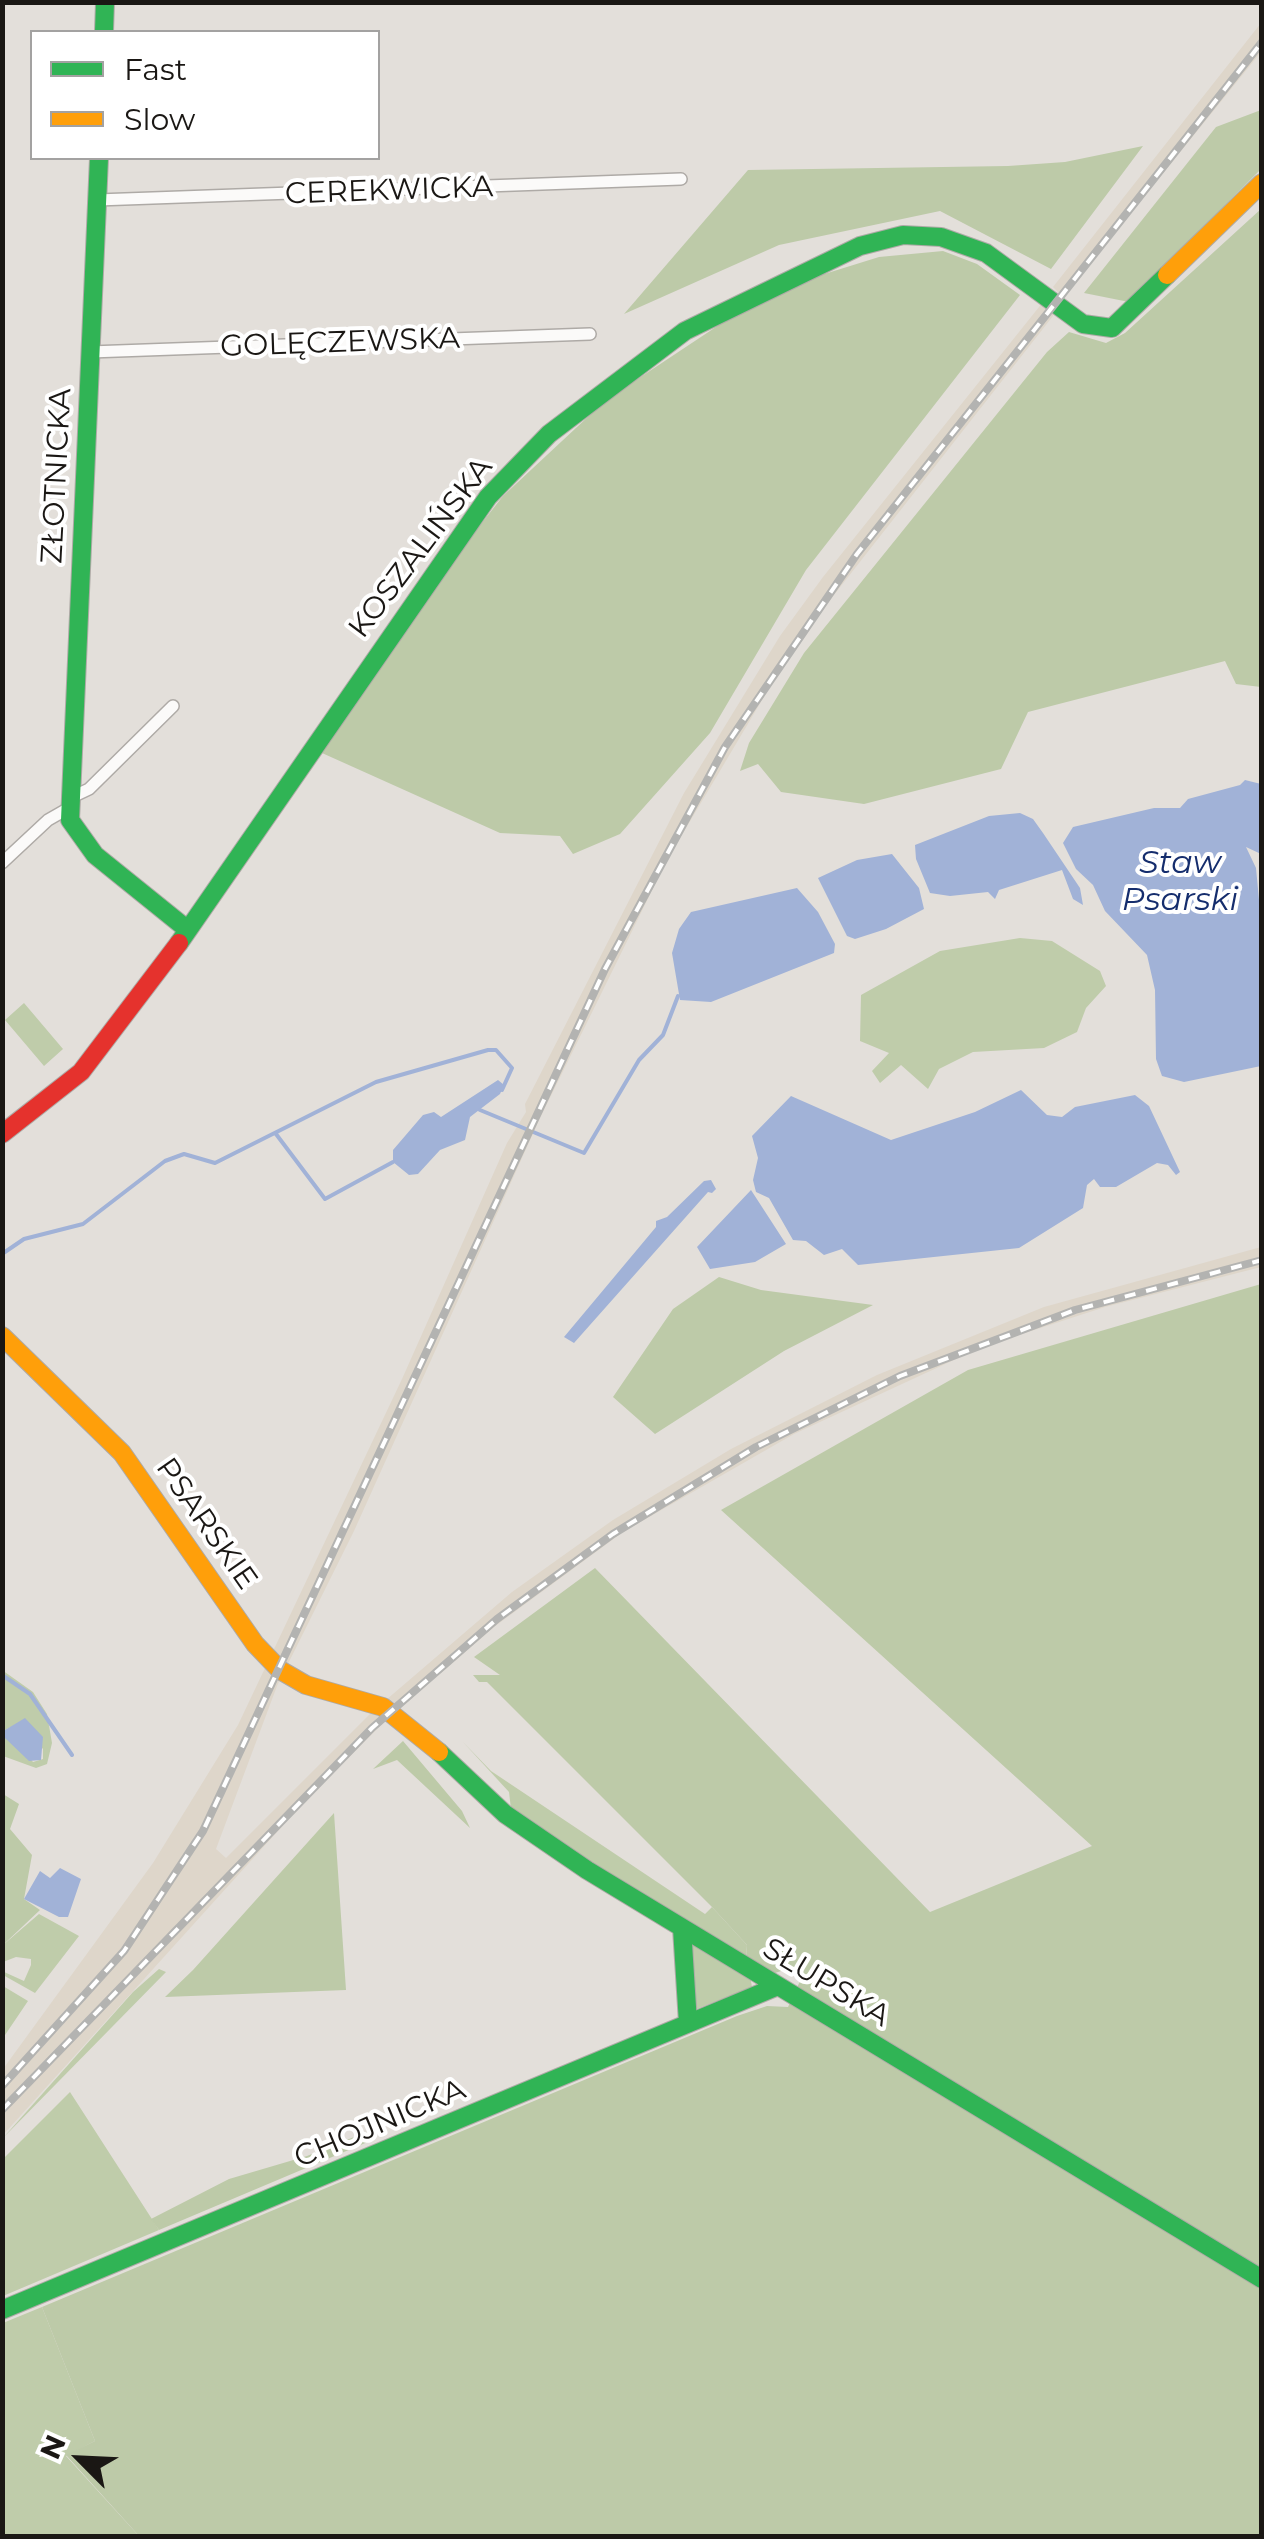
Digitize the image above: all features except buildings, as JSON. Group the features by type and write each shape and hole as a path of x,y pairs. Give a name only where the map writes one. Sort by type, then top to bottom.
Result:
{"street":[{"path":"104,30 105,2"},
{"name":"ZŁOTNICKA","path":"70,803 98,160"},
{"name":"CEREKWICKA","path":"97,200 681,180"},
{"name":"KOSZALIŃSKA","path":"2,1134 81,1072 188,930 472,517 549,434 656,350 715,313 838,255 880,240 915,234 950,239 986,252 1084,324 1112,328 1262,183"},
{"name":"GOLĘCZEWSKA","path":"90,352 590,334"},
{"path":"2,863 89,789 173,706"},
{"path":"70,803 74,831 86,846 188,930"},
{"name":"PSARSKIE","path":"2,1336 122,1454 269,1661 306,1685 383,1707"},
{"name":"SŁUPSKA","path":"383,1707 408,1724 505,1814 682,1928 1262,2279"},
{"path":"682,1928 688,2023"},
{"name":"CHOJNICKA","path":"2,2310 778,1986"}],"shaded area":[{"path":"1261,23 1261,52 1063,297 1053,287"},
{"path":"1043,302 1053,310 1053,316 830,600 768,690 667,860 540,1118 354,1531 277,1686 216,1849 226,1858 372,1712 512,1592 613,1520 731,1449 877,1375 1044,1307 1261,1247 1261,1267 1105,1307 982,1347 794,1434 623,1532 494,1627 383,1723 305,1801 3,2135 3,2069 153,1863 238,1725 402,1379 507,1143 526,1112 525,1104 684,793 780,636 823,577"}],"green space":[{"path":"1261,110 1261,169 1129,302 1084,293 1216,127"},
{"path":"1143,146 1051,269 940,211 779,245 624,314 748,170 1008,166 1065,162"},
{"path":"1261,209 1261,687 1236,684 1225,661 1028,712 1001,769 864,804 781,792 758,764 740,771 749,743 804,653 1047,352 1069,332 1106,343 1125,333"},
{"path":"943,251 977,264 1020,295 806,570 710,733 620,834 573,854 560,836 500,833 322,753 460,551 503,496 606,400 731,317 818,276 879,257"},
{"path":"1020,938 1052,941 1100,971 1106,986 1086,1008 1077,1032 1044,1048 973,1052 939,1069 928,1089 901,1065 880,1083 872,1071 889,1053 860,1041 861,995 940,951"},
{"path":"24,1003 63,1049 44,1066 5,1020"},
{"path":"719,1277 761,1290 873,1305 784,1351 655,1434 613,1397 673,1309"},
{"path":"1261,1284 1261,2536 139,2536 66,2455 95,2441 42,2307 737,2016 767,2006 788,2007 801,1979 787,1969 769,1975 746,1958 747,1945 712,1907 487,1682 479,1682 473,1675 500,1675 474,1657 595,1568 930,1912 1092,1846 721,1510 968,1370"},
{"path":"2,1670 33,1692 47,1714 52,1743 47,1764 36,1768 3,1756","holes":["19,1723 43,1749 43,1759 33,1762 5,1730"]},
{"path":"403,1741 462,1811 470,1828 397,1760 373,1769"},
{"path":"463,1742 491,1771 705,1914 712,1907 747,1945 746,1958 588,1865 511,1809 509,1792"},
{"path":"3,1794 19,1804 10,1829 32,1855 24,1899 40,1910 3,1945"},
{"path":"334,1813 346,1990 165,1997 193,1970"},
{"path":"39,1914 79,1936 35,1993 3,1975 2,1971 24,1981 31,1959 16,1957 3,1962 3,1945"},
{"path":"694,1945 750,1976 752,1987 694,2010"},
{"path":"159,1969 166,1972 3,2138 133,1992"},
{"path":"3,1986 28,2001 3,2038"},
{"path":"70,2092 159,2230 3,2296 3,2159"},
{"path":"364,2133 370,2141 159,2230 151,2219 229,2179 307,2156"},
{"path":"42,2307 95,2441 66,2456 139,2536 3,2536 3,2323"}],"water":[{"name":"Staw Psarski","path":"1245,780 1261,784 1261,854 1246,847 1256,868 1261,921 1261,1066 1184,1082 1162,1076 1156,1059 1155,990 1147,955 1105,911 1093,885 1076,869 1063,843 1073,827 1154,808 1180,808 1188,799 1240,785"},
{"path":"1020,813 1033,819 1043,833 1080,888 1083,905 1073,899 1062,870 999,890 995,899 988,892 950,896 930,893 916,859 915,845 989,816"},
{"path":"892,854 919,888 924,909 886,929 855,939 847,936 818,878 857,860"},
{"path":"797,888 818,912 835,944 834,953 711,1002 680,1000 672,953 679,929 691,912"},
{"path":"498,1080 504,1085 500,1094 470,1117 465,1140 440,1150 418,1174 409,1175 393,1162 393,1150 423,1115 434,1112 441,1117"},
{"path":"1021,1090 1047,1115 1062,1117 1075,1107 1135,1095 1149,1106 1180,1172 1176,1175 1168,1165 1157,1163 1116,1187 1100,1187 1094,1179 1087,1185 1083,1208 1019,1248 858,1265 842,1249 824,1255 806,1241 793,1240 769,1198 756,1192 753,1180 758,1158 752,1136 791,1096 891,1140 975,1112"},
{"path":"711,1180 716,1189 708,1192 574,1343 564,1337 656,1227 656,1221 667,1217 704,1181"},
{"path":"751,1190 786,1244 755,1262 710,1269 697,1247"},
{"path":"25,1718 43,1737 41,1760 29,1761 5,1738 5,1730"},
{"path":"60,1868 81,1879 68,1917 59,1917 24,1899 40,1871 50,1878"}],"waterway":[{"path":"480,1110 584,1153 639,1060 663,1035 678,996"},
{"path":"2,1254 24,1239 83,1224 165,1161 184,1154 215,1163 376,1082 496,1050 512,1068 502,1090"},
{"path":"276,1134 325,1199 393,1162"},
{"path":"2,1675 30,1694 72,1755"}],"railway":[{"path":"2,2086 124,1951 203,1831 605,969 725,747 857,554 1262,42"},
{"path":"2,2110 372,1728 497,1619 613,1534 756,1447 900,1376 1075,1310 1262,1260"}],"traffic: fast":[{"path":"104,30 105,2"},
{"path":"99,160 70,820 95,855 188,930"},
{"path":"179,943 488,497 549,434 685,331 860,246 903,235 941,237 986,253 1083,324 1112,328 1167,275"},
{"path":"439,1752 505,1814 587,1870 1262,2279"},
{"path":"682,1928 688,2023"},
{"path":"2,2310 778,1986"}],"traffic: slow":[{"path":"1167,275 1262,183"},
{"path":"2,1336 122,1453 255,1644 280,1670 306,1685 383,1707 439,1752"}],"traffic: jam":[{"path":"2,1134 81,1072 179,943"}]}
